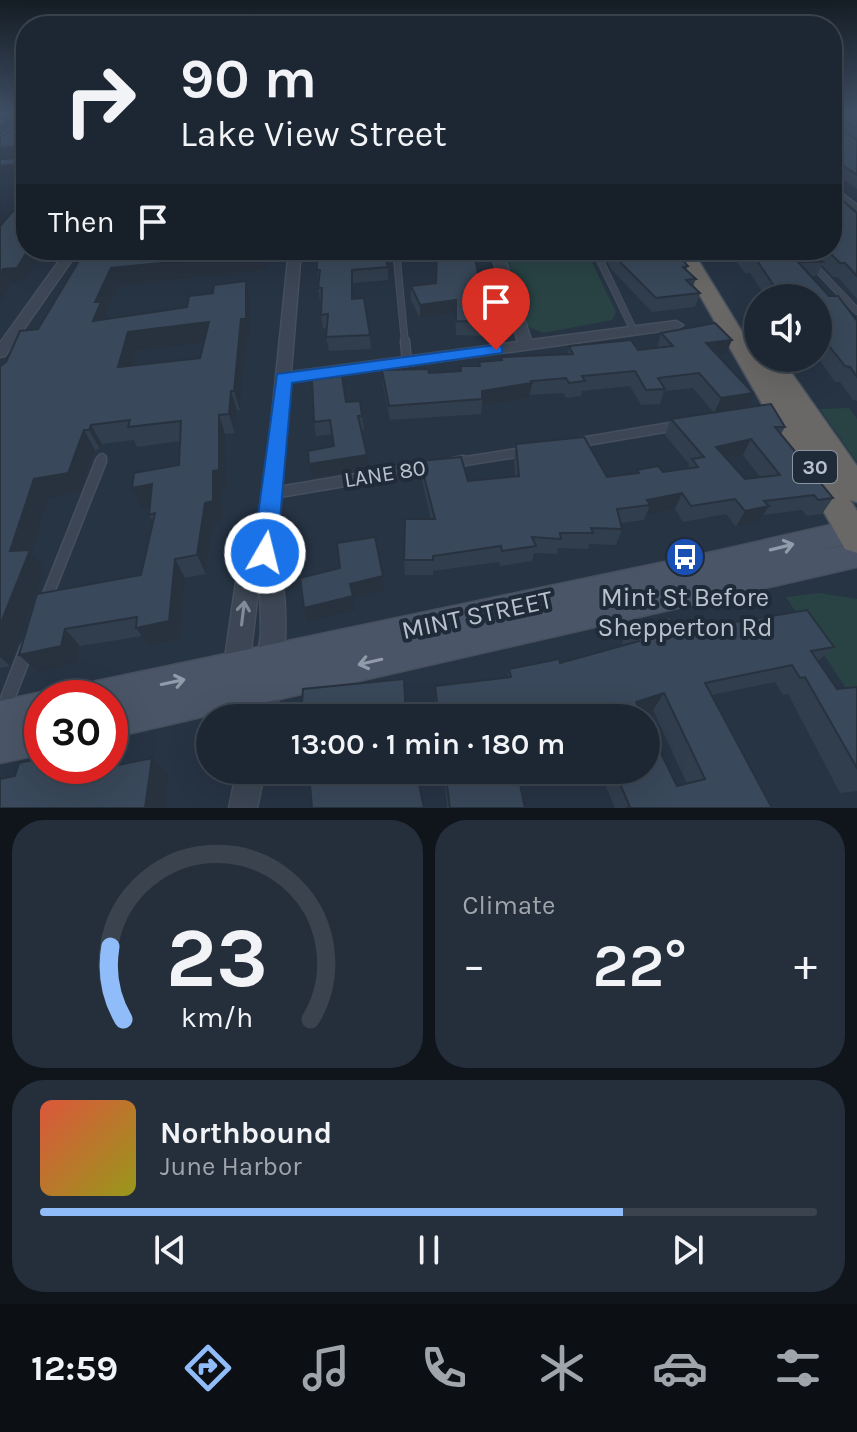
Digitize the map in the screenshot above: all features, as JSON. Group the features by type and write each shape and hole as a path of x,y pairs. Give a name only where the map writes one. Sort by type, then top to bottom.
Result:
{"highway":[{"name":"30","path":"689,260 774,410 856,538"},
{"path":"704,260 744,321"},
{"name":"30","path":"778,372 857,490"}],"main road":[{"name":"MINT STREET","path":"128,716 235,693 270,674 572,616 856,538"},
{"name":"MINT STREET","path":"128,697 235,693"},
{"path":"0,718 24,713"},
{"path":"0,745 24,740"}],"street":[{"path":"0,353 66,260"},
{"path":"235,693 248,575 265,553 294,260"},
{"path":"499,260 526,346"},
{"path":"284,378 676,325"},
{"path":"265,553 271,565 270,674 265,704"},
{"path":"239,784 242,808"},
{"path":"242,808 248,784"}],"lane":[{"path":"397,260 407,362"},
{"path":"600,260 634,331"},
{"path":"809,260 857,311"},
{"path":"565,444 691,424"},
{"name":"LANE 80","path":"273,493 534,450"},
{"path":"38,621 102,458"},
{"path":"0,718 32,636"}],"green space":[{"path":"505,260 591,260 616,312 612,320 543,333 525,325"},
{"path":"849,408 857,419 857,462 820,409"},
{"path":"819,593 857,599 857,705 786,597"}],"building":[{"path":"842,151 857,151 857,175 842,165"},
{"path":"16,158 16,164 0,166 0,159"},
{"path":"842,200 857,213 857,276 845,263 837,260 842,260"},
{"path":"16,211 16,260 22,260 17,268 3,269 0,275 0,226"},
{"path":"79,260 192,260 111,268 95,302 101,302 93,321 187,307 189,296 213,293 214,285 246,281 246,319 241,319 234,391 231,391 229,414 219,415 219,470 213,471 213,501 205,503 197,555 175,559 169,621 136,628 137,617 65,629 61,646 19,655 37,594 141,575 155,513 149,515 152,484 132,488 134,473 179,465 181,421 128,427 130,420 91,425 89,430 84,430 68,473 34,479 10,551 30,550 0,625 0,366 6,362 20,331 38,329","holes":["209,322 200,358 118,367 128,332"]},
{"path":"317,260 386,260 388,267 352,270 352,299 364,298 370,335 326,337 328,314 321,315 322,288 318,288 320,270 317,270"},
{"path":"437,260 476,260 488,322 456,321 456,300 420,305 411,286 436,283"},
{"path":"618,260 683,260 688,266 683,267 696,279 686,280 700,293 656,298"},
{"path":"757,260 823,262 798,262 818,284 773,284"},
{"path":"832,296 838,296 857,321 857,377 850,367 845,366 832,350"},
{"path":"715,323 732,340 706,343 753,393 721,398 699,373 658,378 665,389 646,390 635,371 582,376 585,381 569,383 566,378 531,381 482,391 482,399 389,406 382,370 428,369 429,373 461,371 461,366 480,366 479,362 502,360 501,357 573,354 569,346 631,340 638,350 673,346 661,333"},
{"path":"342,376 346,402 360,401 362,416 358,416 367,455 309,464 308,451 334,446 330,420 314,422 312,380"},
{"path":"771,404 785,427 775,427 833,498 818,500 814,495 764,501 769,506 745,511 735,499 691,506 682,493 647,500 650,505 617,509 622,529 591,528 593,533 560,533 561,539 532,537 536,546 502,551 501,546 433,556 433,560 404,560 405,519 435,519 420,461 461,457 468,481 519,476 516,444 584,437 607,477 639,473 637,470 658,466 663,472 698,467 692,459 704,457 671,419","holes":["751,439 780,475 745,479 716,447"]},
{"path":"375,537 383,576 350,584 353,596 304,608 300,578 340,568 337,543"},
{"path":"807,610 834,647 811,651 837,689 857,687 857,768 805,677 800,678 792,665 705,683 772,808 626,808 630,807 620,784 660,784 660,751 677,786 705,779 664,693 637,704 437,704 435,686 511,677 509,669 559,659 560,663 639,641 631,625 670,617 678,632"},
{"path":"404,679 405,704 302,704 303,689"},
{"path":"152,758 145,808 0,808 0,779 15,776 19,763 24,762 24,784 128,784 128,763"},
{"path":"310,784 419,784 424,808 312,808"},
{"path":"447,784 520,784 525,808 450,808"}],"place":[{"name":"Mint St Before Shepperton Rd","path":"685,557"}],"route":[{"path":"265,553 284,378 496,350"}]}
